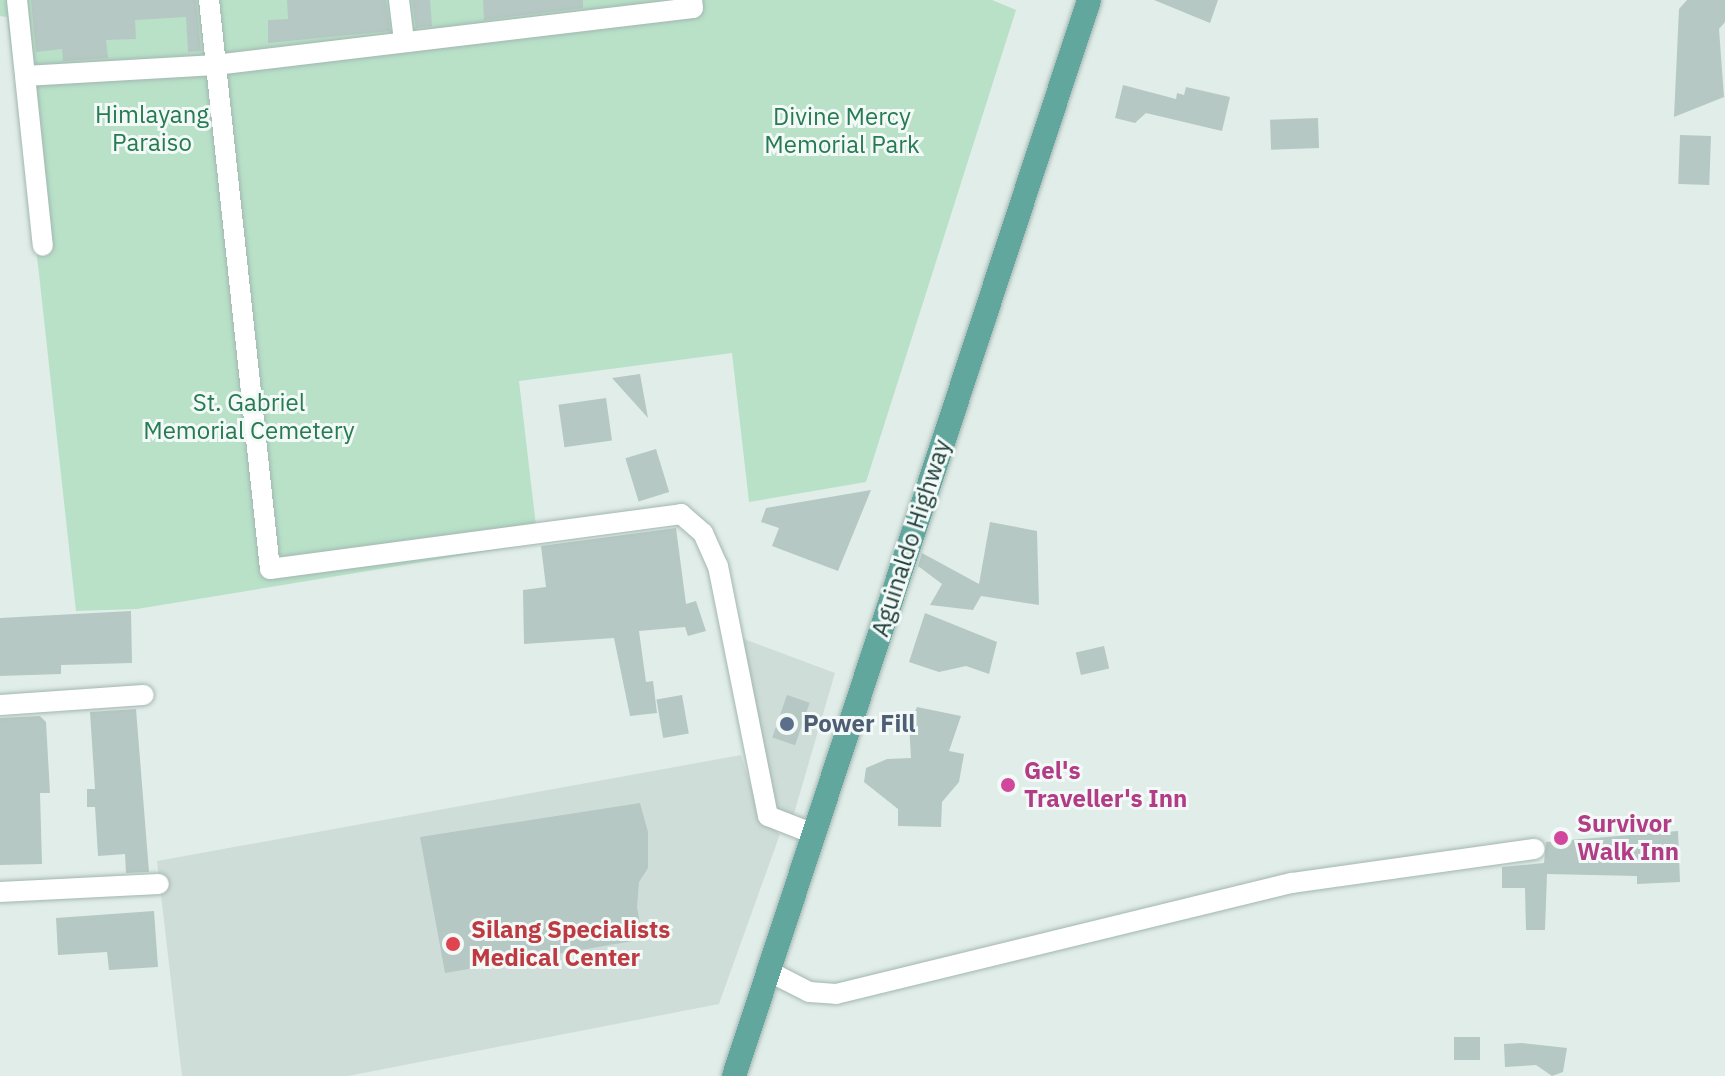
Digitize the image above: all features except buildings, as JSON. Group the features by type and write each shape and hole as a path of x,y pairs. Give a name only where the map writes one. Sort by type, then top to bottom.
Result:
{"main road":[{"name":"Aguinaldo Highway","path":"734,1076 1089,0"}],"street":[{"path":"17,0 43,246"},
{"path":"209,0 270,569 681,514 703,533 718,566 768,816 814,834"},
{"path":"399,0 404,41"},
{"path":"26,76 215,65 693,8 692,0"},
{"path":"0,705 144,695"},
{"path":"768,971 809,992 836,994 1292,883 1535,849"},
{"path":"0,892 159,884"}],"shaded area":[{"name":"Power Fill","path":"739,637 835,673 793,817 778,812 770,801"},
{"name":"Silang Specialists Medical Center","path":"741,755 762,822 780,834 719,1004 348,1076 182,1076 157,861"}],"green space":[{"path":"0,0 992,0 1016,10 866,482 749,502 732,353 519,381 538,543 137,609 76,611 39,274 7,17 0,16"}],"place":[{"name":"Power Fill","path":"787,724"},
{"name":"Gel's Traveller's Inn","path":"1008,785"},
{"name":"Survivor Walk Inn","path":"1561,838"},
{"name":"Silang Specialists Medical Center","path":"453,944"}],"park label":[{"name":"Himlayang Paraiso","path":"152,129"},
{"name":"Divine Mercy Memorial Park","path":"842,131"},
{"name":"St. Gabriel Memorial Cemetery","path":"249,417"}]}
